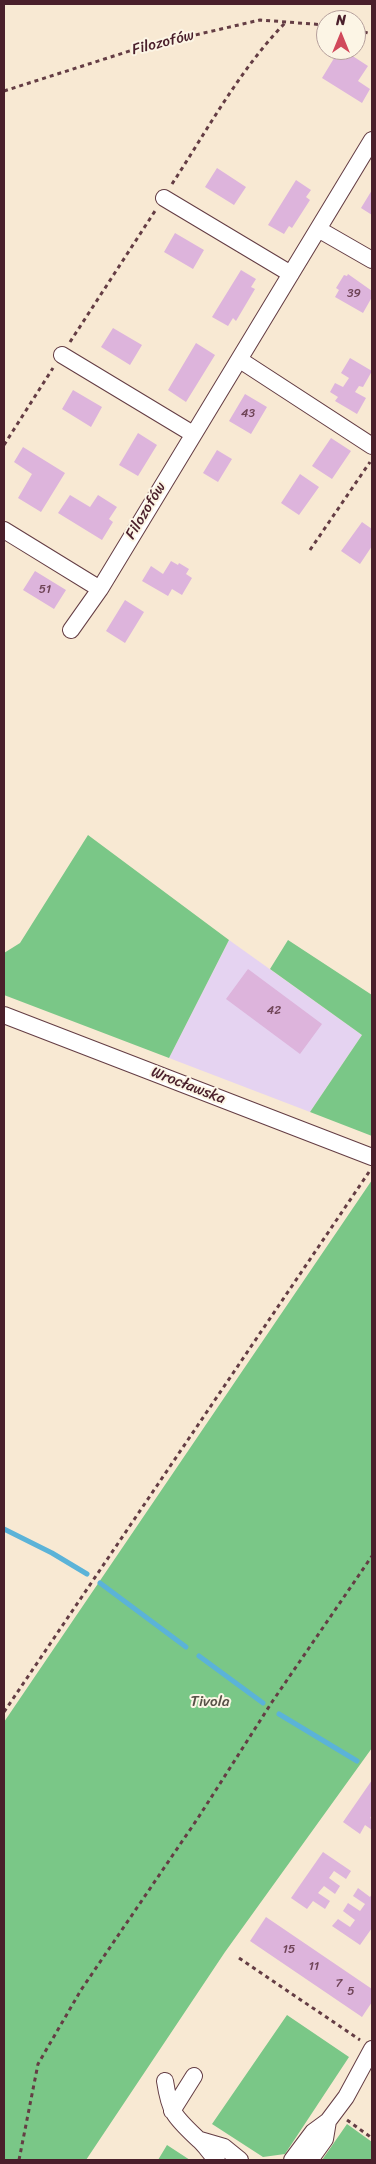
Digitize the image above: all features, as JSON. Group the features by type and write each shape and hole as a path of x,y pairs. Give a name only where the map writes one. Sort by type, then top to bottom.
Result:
{"street":[{"name":"Filozofów","path":"71,630 100,588 372,140"},
{"path":"164,198 291,274"},
{"path":"318,229 372,260"},
{"path":"62,355 193,434"},
{"path":"240,360 372,446"},
{"path":"4,530 100,588"},
{"name":"Wrocławska","path":"4,1015 372,1157"},
{"path":"292,2160 313,2132 328,2121 346,2097 368,2052"},
{"path":"172,2111 194,2076"},
{"path":"165,2081 172,2111 179,2121 200,2140 217,2160"},
{"path":"310,2160 325,2139 328,2121"},
{"path":"200,2140 224,2147 240,2160"}],"path":[{"name":"Filozofów","path":"4,91 140,48 260,20 316,24"},
{"path":"4,445 237,84 267,41 286,22"},
{"path":"310,550 372,459"},
{"path":"4,1712 359,1185 372,1169"},
{"path":"19,2160 38,2064 81,1990 198,1818 272,1702 372,1556"},
{"path":"240,1958 361,2040 368,2052"}],"shaded area":[{"path":"229,940 362,1035 310,1112 169,1058"}],"green space":[{"path":"88,835 229,940 169,1058 4,995 4,953 20,943"},
{"path":"288,940 372,995 372,1136 310,1112 362,1035 270,969"},
{"name":"Tivola","path":"372,1180 372,1748 225,1952 86,2160 4,2160 4,1722"},
{"path":"287,2015 349,2057 285,2154 263,2157 212,2124"},
{"path":"347,2124 372,2142 372,2160 322,2160"},
{"path":"167,2145 190,2160 158,2160"}],"building":[{"path":"333,60 359,60 368,66 358,81 370,89 362,103 322,78"},
{"path":"217,168 246,187 234,205 205,187"},
{"path":"296,180 311,190 306,197 310,200 292,228 289,226 284,234 268,225"},
{"path":"372,190 372,215 361,208"},
{"path":"175,233 204,250 193,269 164,252"},
{"path":"241,270 256,279 251,287 255,289 236,321 233,318 228,326 212,317"},
{"path":"348,274 372,291 372,297 363,313 335,297 339,290 336,288 344,275 347,276"},
{"path":"113,328 142,345 130,365 101,347"},
{"path":"196,343 215,355 186,402 168,390"},
{"path":"350,358 372,371 363,387 359,386 355,392 366,398 357,414 335,401 338,397 330,392 335,383 343,387 349,378 341,373"},
{"path":"73,390 102,407 91,427 62,409"},
{"path":"245,394 267,407 251,434 229,421"},
{"path":"138,433 157,445 138,476 119,465"},
{"path":"331,438 351,451 332,479 312,466"},
{"path":"23,447 65,473 41,512 18,498 32,474 14,462"},
{"path":"217,450 232,459 218,482 203,473"},
{"path":"300,474 319,487 299,515 281,503"},
{"path":"70,495 90,507 98,495 117,507 109,519 113,522 102,540 58,513"},
{"path":"362,522 372,529 372,546 360,564 341,551"},
{"path":"171,561 189,569 186,574 192,578 182,595 172,589 168,596 142,581 151,566 163,574"},
{"path":"35,571 66,590 54,609 23,590"},
{"path":"125,600 144,612 125,643 106,631"},
{"path":"248,969 322,1024 300,1054 226,999"},
{"path":"372,1780 372,1815 370,1818 372,1819 372,1830 365,1825 360,1834 343,1822"},
{"path":"323,1852 351,1871 346,1879 334,1871 329,1878 340,1886 335,1894 324,1886 318,1893 330,1901 325,1909 313,1901 307,1909 291,1898"},
{"path":"358,1888 370,1897 372,1894 372,1928 360,1945 332,1926 338,1919 350,1927 355,1920 343,1911 348,1903 360,1911 365,1904 353,1896"},
{"path":"266,1917 372,1989 372,2002 362,2017 250,1941"}],"waterway":[{"path":"4,1529 52,1553 87,1574"},
{"path":"100,1583 186,1647"},
{"path":"199,1656 263,1703"},
{"path":"279,1714 357,1761"}]}
